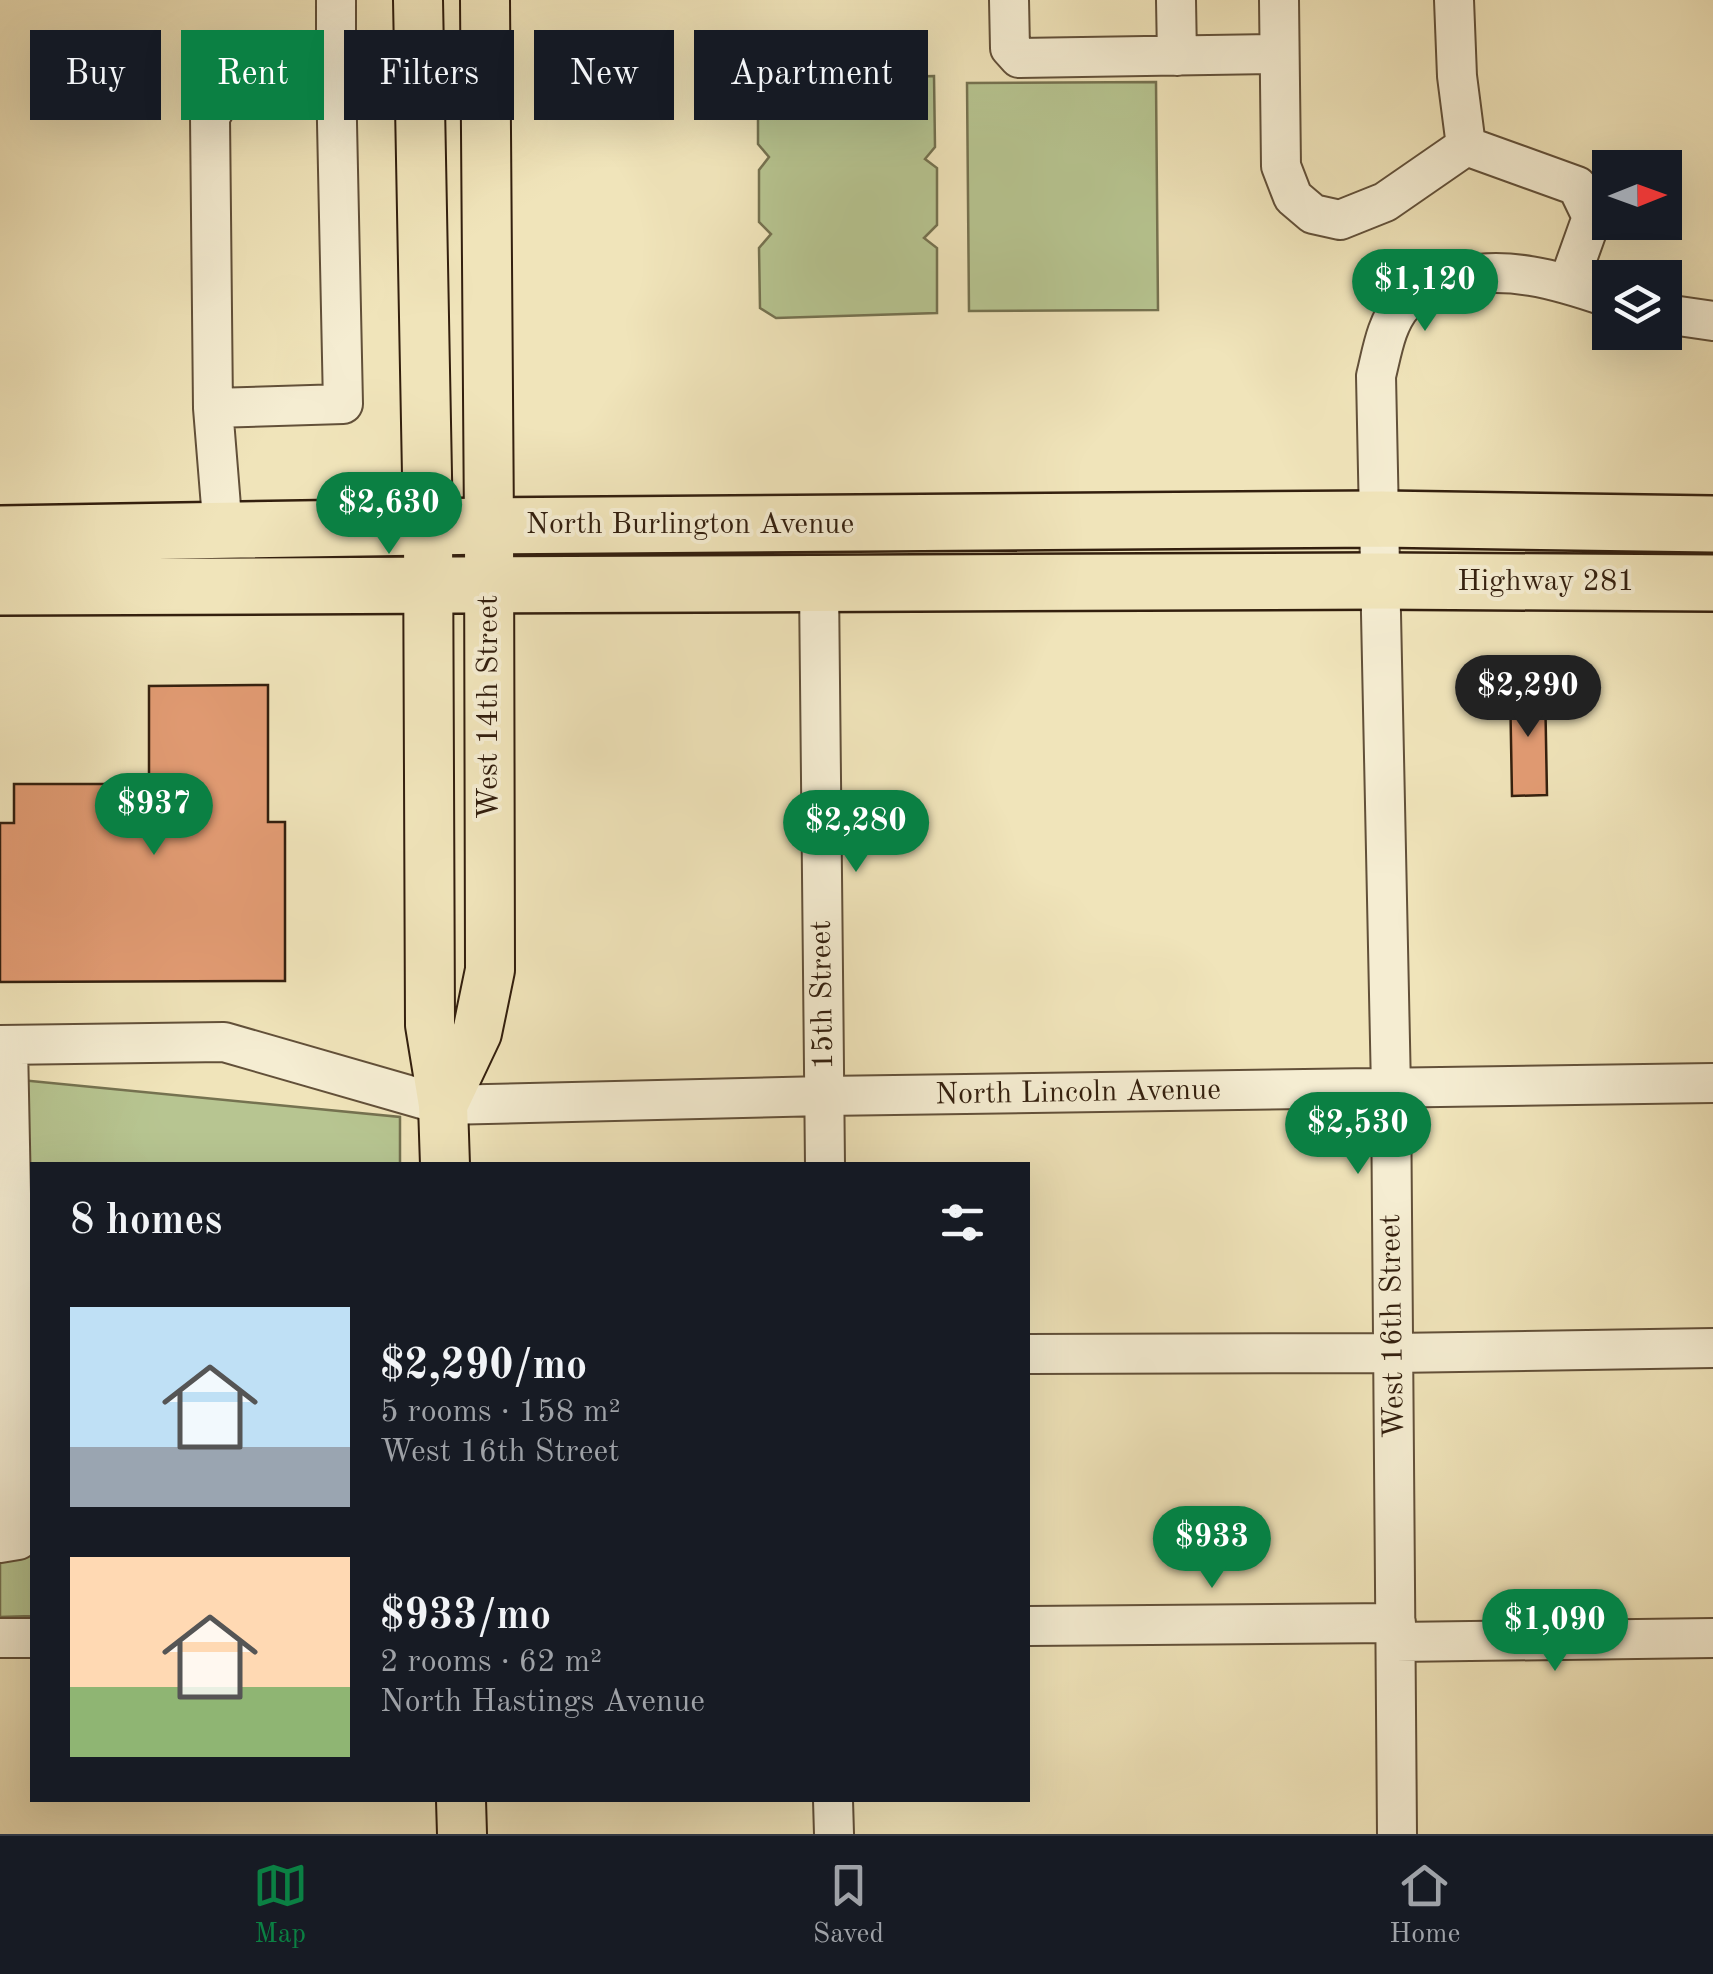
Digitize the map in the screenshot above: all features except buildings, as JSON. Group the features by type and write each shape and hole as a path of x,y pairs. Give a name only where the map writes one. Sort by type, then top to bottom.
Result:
{"highway":[{"name":"North Burlington Avenue","path":"0,534 1381,519"},
{"name":"Highway 281","path":"1381,519 1713,524"},
{"name":"North Burlington Avenue","path":"0,587 1380,582"},
{"name":"Highway 281","path":"1380,582 1713,584"}],"main road":[{"name":"West 14th Street","path":"418,0 418,30"},
{"name":"West 14th Street","path":"443,1106 477,1033 490,970 484,0"},
{"name":"West 14th Street","path":"420,120 428,528 430,1024 443,1106 445,1162"},
{"path":"461,1802 462,1834"}],"street":[{"path":"213,408 343,404 336,0"},
{"path":"1009,0 1010,48 1019,58 1279,54"},
{"path":"1176,0 1178,56"},
{"path":"1278,0 1280,166 1293,197 1313,214 1340,220 1385,202 1466,146"},
{"path":"1454,0 1456,76 1466,146"},
{"path":"223,532 213,408 210,117 230,82 262,66 306,67 344,76"},
{"path":"1466,146 1577,186 1592,216 1568,284"},
{"name":"West 16th Street","path":"1397,1834 1394,1353 1376,376 1386,334 1403,304 1429,284 1470,273 1514,272 1592,292"},
{"path":"1682,316 1713,321"},
{"name":"15th Street","path":"819,585 825,1162"},
{"name":"North Lincoln Avenue","path":"4,1045 224,1042 443,1106 824,1096 1713,1083"},
{"path":"0,1543 18,1540 4,1045"},
{"path":"1030,1354 1713,1348"},
{"path":"1030,1626 1713,1638"},
{"path":"0,1638 30,1638"},
{"path":"833,1802 834,1834"}],"green space":[{"path":"928,76 934,76 935,147 925,159 937,168 937,225 924,238 937,248 937,313 776,318 760,308 759,248 771,234 759,222 759,170 769,157 758,144 758,120 928,120"},
{"path":"1156,82 1158,310 969,311 967,83"},
{"path":"0,1078 400,1117 400,1162 30,1162 30,1616 0,1617"}]}
